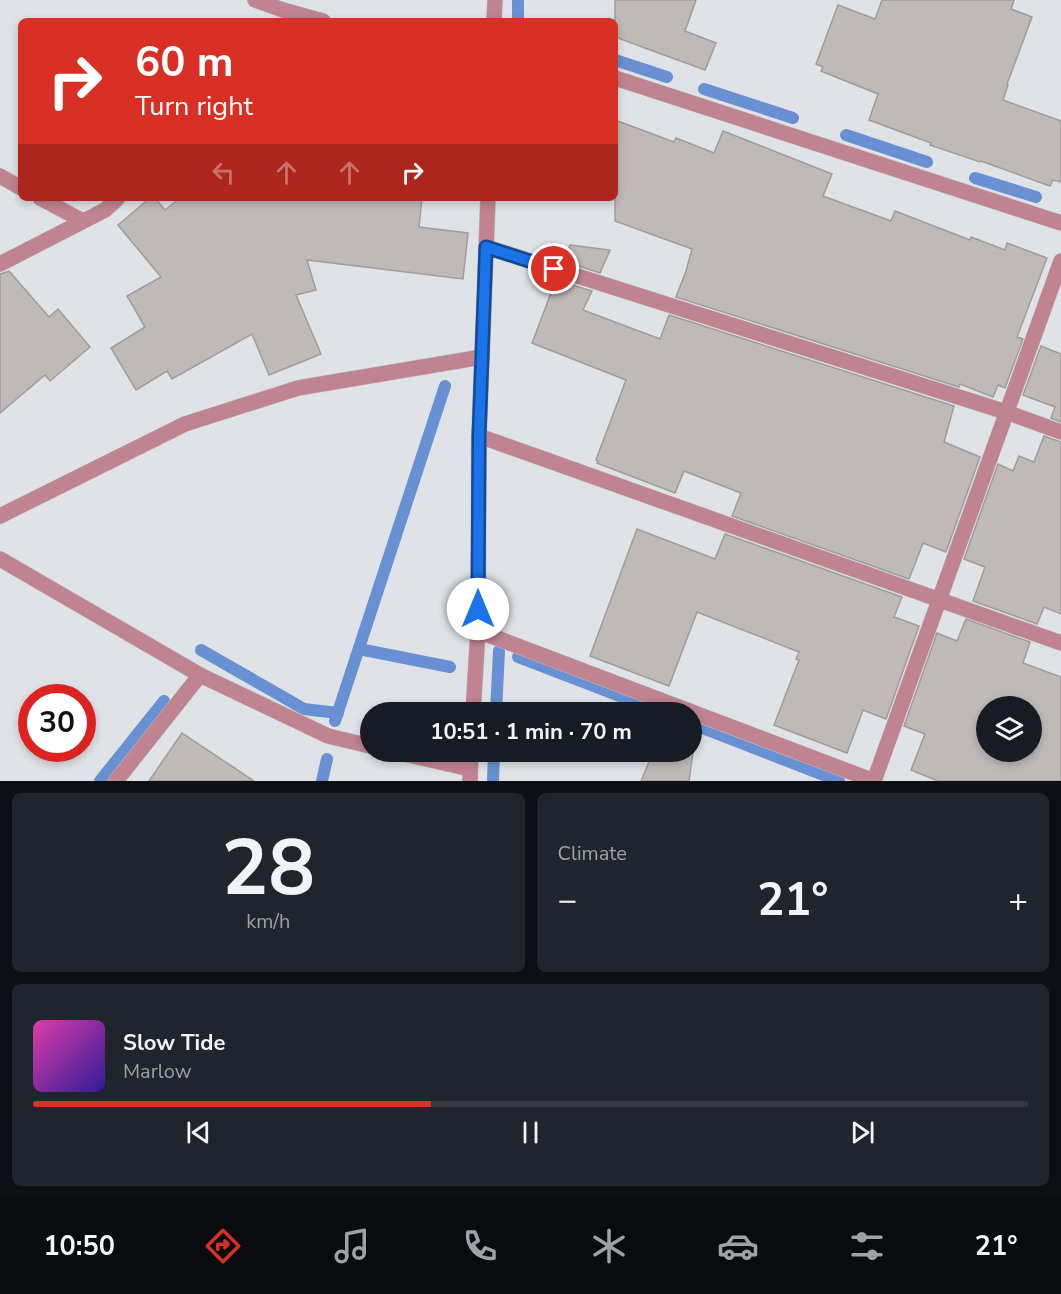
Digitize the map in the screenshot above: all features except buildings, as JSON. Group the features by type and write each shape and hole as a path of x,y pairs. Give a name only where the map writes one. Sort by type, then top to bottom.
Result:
{"street":[{"path":"255,0 280,16 297,18"},
{"path":"494,18 495,0"},
{"path":"618,79 1061,223"},
{"path":"0,176 18,186"},
{"path":"46,201 83,221"},
{"path":"0,264 105,210 115,201"},
{"path":"474,702 478,631 479,436 488,201"},
{"path":"486,247 1006,412 1061,432"},
{"path":"478,631 874,781 1061,261"},
{"path":"0,516 185,424 298,388 482,357"},
{"path":"479,436 1061,643"},
{"path":"0,559 200,675 328,736 360,744"},
{"path":"116,781 200,675"},
{"path":"428,762 470,775"}],"waterway":[{"path":"518,0 518,18"},
{"path":"618,61 667,77"},
{"path":"704,89 793,118"},
{"path":"846,135 927,162"},
{"path":"975,178 1036,197"},
{"path":"335,721 445,386"},
{"path":"359,649 450,667"},
{"path":"201,650 304,709 338,713"},
{"path":"496,702 499,651"},
{"path":"518,657 635,702"},
{"path":"100,781 164,701"},
{"path":"702,728 839,781"},
{"path":"322,781 327,759"},
{"path":"493,781 494,762"}],"route":[{"path":"478,609 479,436 486,247 554,269"}]}
